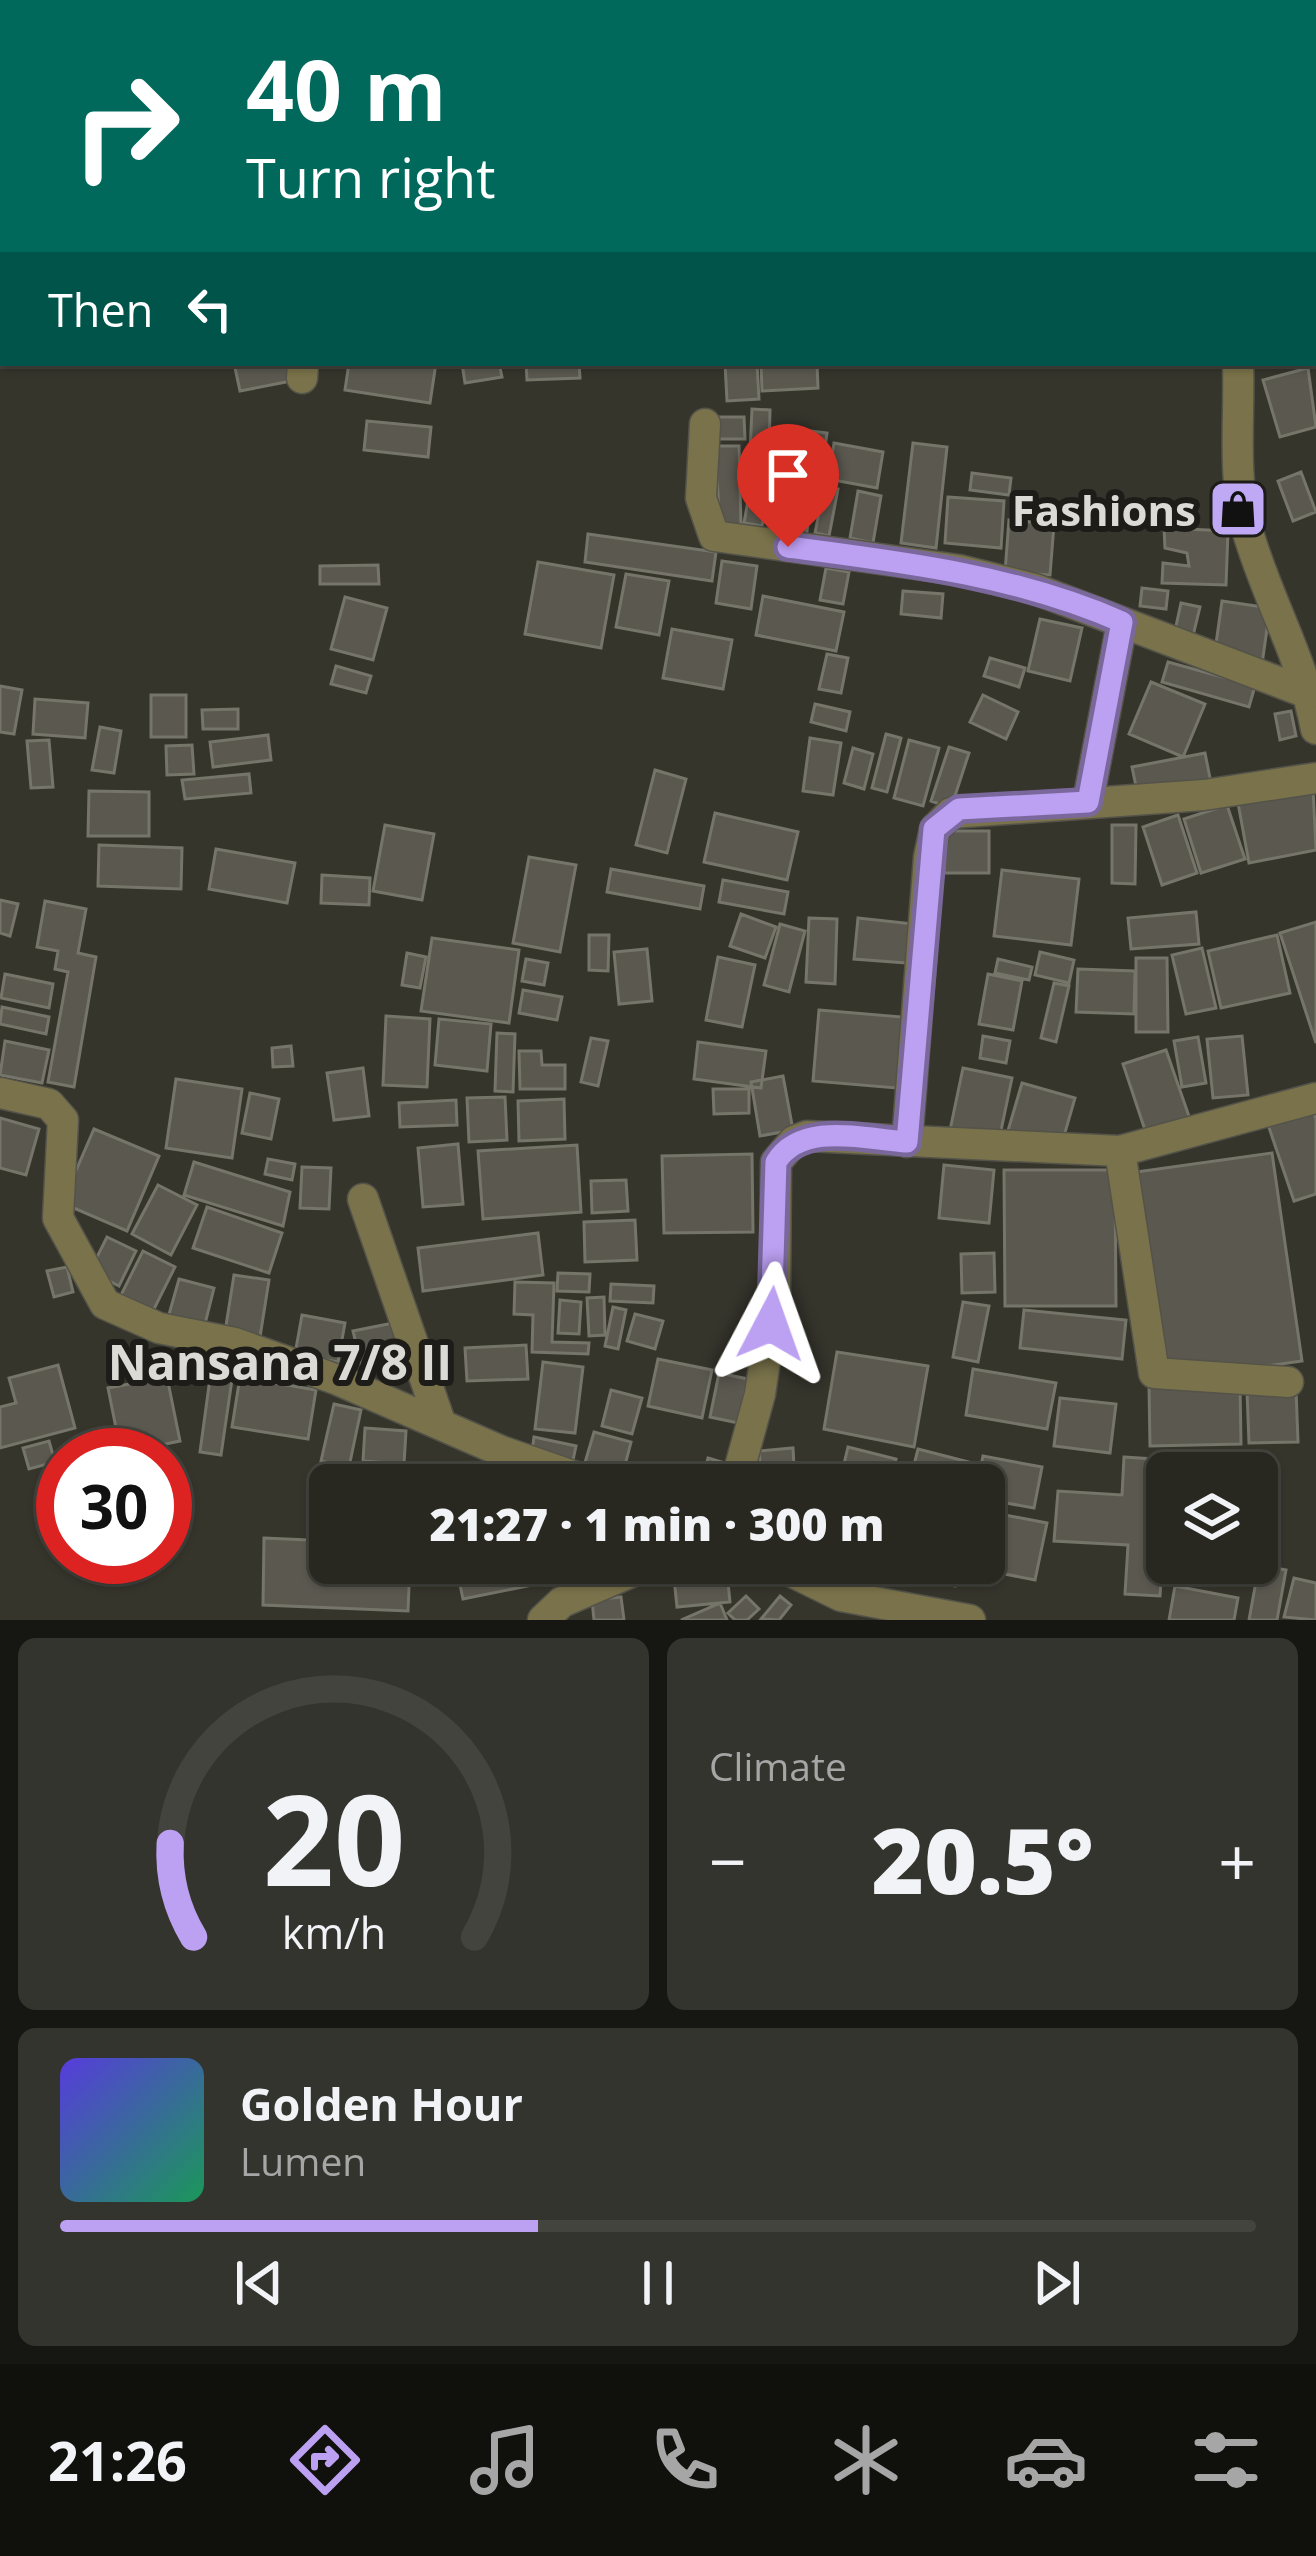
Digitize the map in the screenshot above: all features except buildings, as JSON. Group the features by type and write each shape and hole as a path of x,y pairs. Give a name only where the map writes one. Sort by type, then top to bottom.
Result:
{"street":[{"path":"1238,366 1240,485 1246,528 1310,694 1316,729"},
{"path":"705,424 701,499 714,536 959,570 1035,590 1310,694"},
{"path":"1088,802 1122,622"},
{"path":"907,1142 934,829 959,809 1204,795 1316,778"},
{"path":"0,1093 49,1104 63,1120 58,1218 105,1304 159,1328 235,1343 538,1464"},
{"path":"741,1464 760,1394 775,1292 776,1162 794,1141 807,1136 1120,1151 1316,1098"},
{"path":"1120,1151 1154,1373 1288,1382"},
{"path":"362,1199 440,1422"},
{"path":"543,1620 562,1602 604,1584"},
{"path":"817,1584 842,1596 970,1620"}],"place":[{"name":"Fashions","path":"1238,509"}],"district":[{"name":"Nansana 7/8 II","path":"280,1361"}],"route":[{"path":"771,1324 776,1162 783,1151 807,1136 907,1142 934,829 959,809 1088,802 1122,622 1035,590 959,570 788,547"}]}
